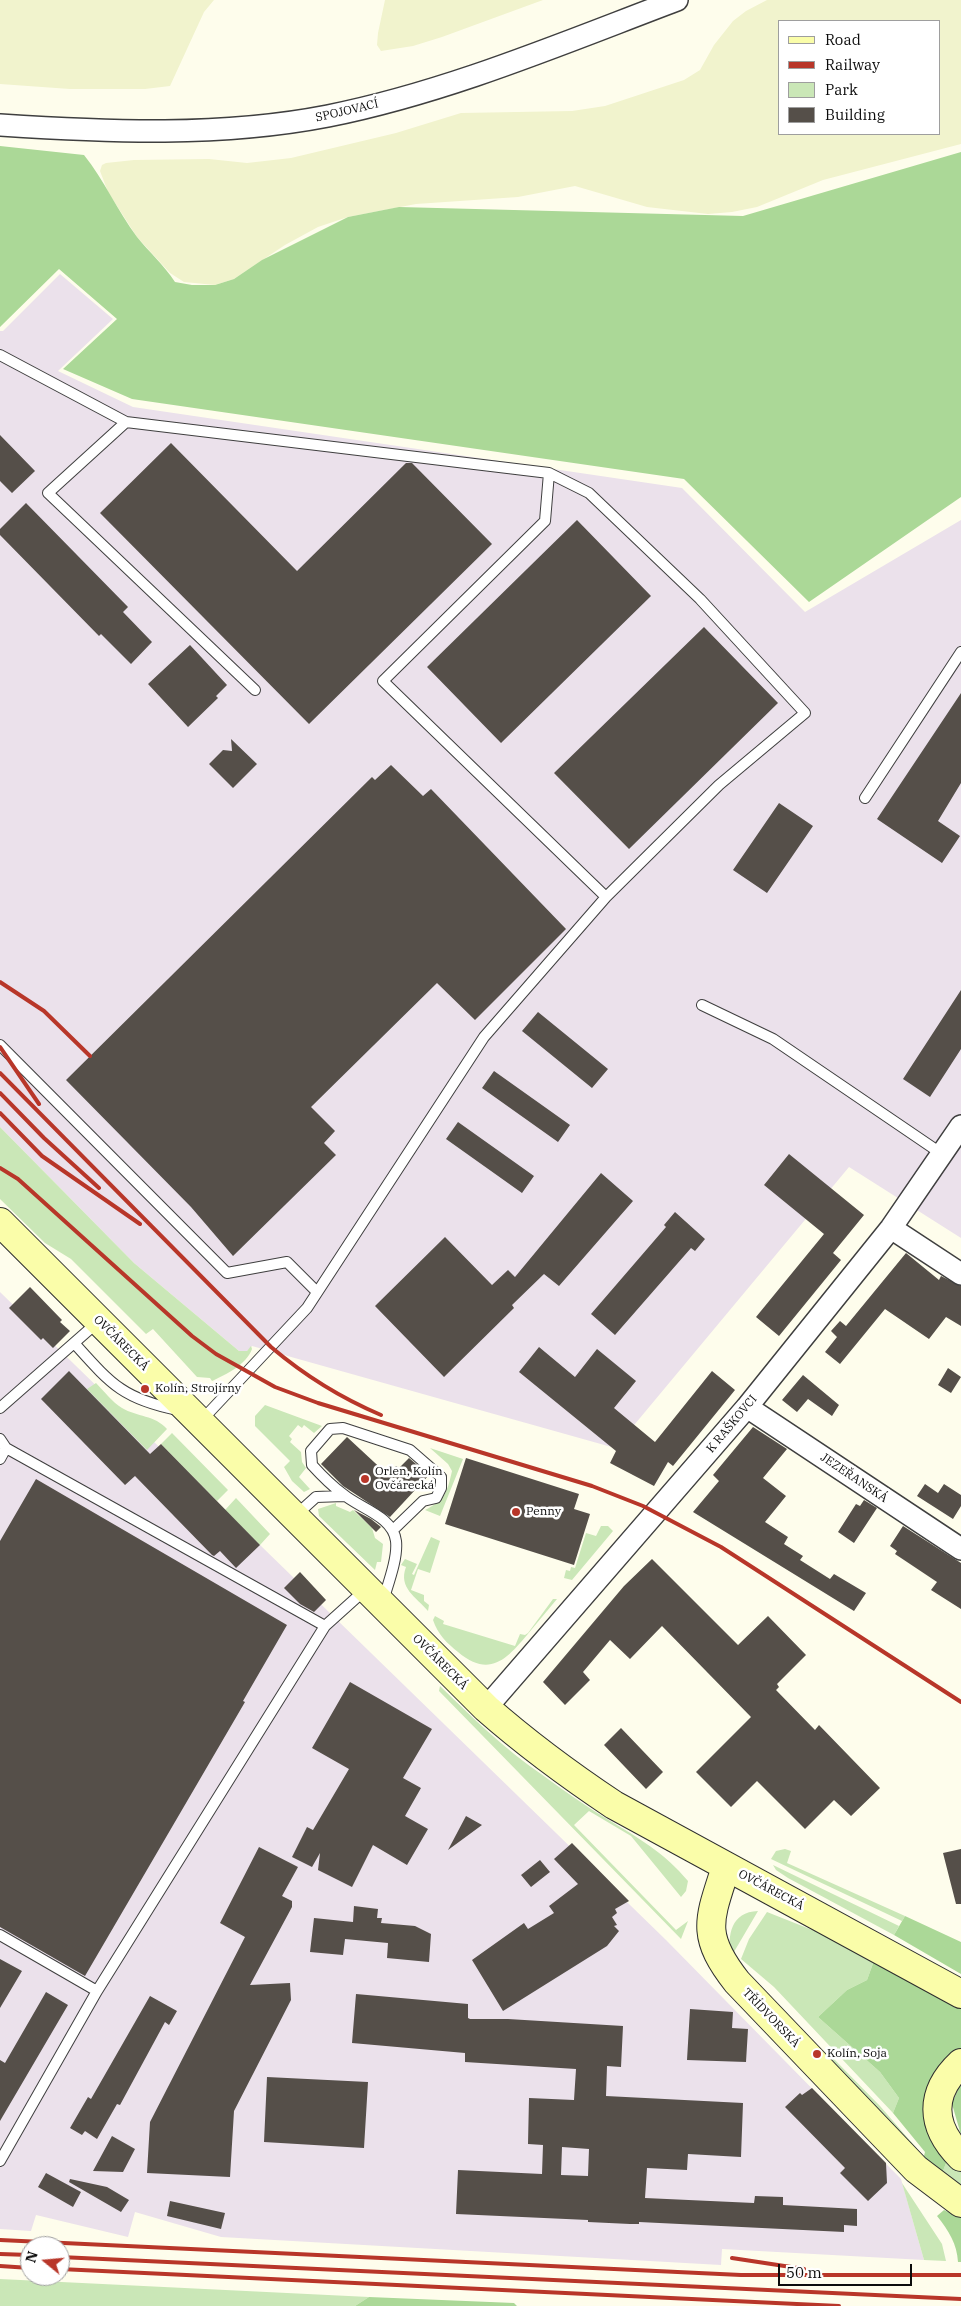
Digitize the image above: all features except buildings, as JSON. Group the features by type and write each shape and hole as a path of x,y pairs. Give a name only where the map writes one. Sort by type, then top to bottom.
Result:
{"main road":[{"name":"OVČÁRECKÁ","path":"0,1222 486,1708 561,1770 614,1805 961,1994"},
{"name":"TŘÍDVORSKÁ","path":"726,1867 710,1924 711,1938 726,1968 737,1982 916,2169 961,2203"},
{"path":"961,2063 943,2084 938,2099 937,2114 942,2133 961,2157"}],"street":[{"name":"SPOJOVACÍ","path":"0,125 115,132 161,132 244,128 329,116 416,94 459,80 677,0"},
{"name":"K RAŠKOVCI","path":"486,1708 747,1407 892,1228 961,1126"},
{"path":"892,1228 961,1274"},
{"name":"JEZEŘANSKÁ","path":"747,1407 961,1549"}],"lane":[{"path":"0,355 126,422 549,474 589,493 700,599 805,713 719,785 606,897 484,1037 307,1308 272,1348 195,1417 155,1406 127,1395 103,1375 75,1344"},
{"path":"126,422 48,493 255,690"},
{"path":"549,474 545,520 383,681 606,897"},
{"path":"865,798 961,652"},
{"path":"702,1005 773,1039 942,1154"},
{"path":"0,1045 227,1273 287,1262 318,1292"},
{"path":"0,1408 99,1321"},
{"path":"0,2162 97,1991 325,1626 374,1596 391,1578 396,1542 393,1530 372,1511 344,1496 312,1465 311,1451 330,1429 343,1428 410,1450 441,1477 441,1488 436,1498 423,1501 393,1530"},
{"path":"0,1459 3,1444 325,1626"},
{"path":"294,1516 316,1497 344,1496"},
{"path":"0,1935 97,1991"}],"shaded area":[{"path":"60,274 113,319 58,371 133,407 682,488 805,612 961,520 961,1238 849,1167 615,1448 252,1346 247,1351 239,1351 134,1263 0,1127 0,331 3,331"},
{"path":"0,1292 666,1940 901,2179 924,2260 722,2249 721,2265 221,2237 135,2212 128,2237 36,2215 31,2231 0,2229"}],"green space":[{"path":"0,0 214,0 204,12 170,86 145,89 70,89 0,84"},
{"path":"385,0 543,0 442,37 413,46 381,51 377,45"},
{"path":"767,0 961,0 961,144 823,180 757,207 732,212 708,214 647,207 575,186 518,197 416,204 348,217 318,227 285,245 234,279 215,285 184,282 170,273 137,237 108,192 100,171 102,165 106,163 134,160 209,159 247,163 291,158 396,133 461,113 572,111 605,106 684,80 700,70 714,45 733,21 746,11"},
{"path":"0,146 84,155 137,237 175,282 192,285 215,285 234,279 262,260 348,217 399,207 743,216 961,152 961,497 809,602 684,479 132,399 63,369 117,319 59,269 0,327"},
{"path":"0,1127 134,1263 239,1351 247,1351 251,1346 252,1349 245,1360 230,1372 212,1381 210,1378 197,1377 153,1329 146,1334 71,1259 45,1243 0,1199"},
{"path":"96,1383 111,1400 122,1408 157,1421 167,1429 147,1450 87,1389"},
{"path":"265,1405 322,1426 314,1433 304,1425 302,1428 298,1425 289,1436 292,1439 290,1442 301,1452 302,1462 306,1468 299,1477 310,1489 304,1492 292,1481 284,1467 290,1461 255,1426 255,1416"},
{"path":"172,1433 228,1490 217,1501 161,1444"},
{"path":"430,1448 463,1459 440,1516 425,1510 437,1503 444,1495 452,1471 448,1464"},
{"path":"236,1498 270,1534 260,1545 225,1510"},
{"path":"336,1503 336,1506 350,1512 353,1510 372,1528 375,1538 383,1544 381,1562 377,1562 375,1570 319,1516 318,1509"},
{"path":"601,1526 608,1526 613,1531 572,1580 564,1578 566,1570 570,1571 571,1567 575,1568 586,1533 596,1536"},
{"path":"431,1537 440,1541 430,1573 418,1569 411,1590 424,1595 424,1601 429,1605 428,1611 406,1586 404,1574 406,1567 401,1565 405,1559 417,1564 412,1574 414,1575"},
{"path":"553,1599 557,1599 512,1652 496,1663 488,1665 469,1660 458,1652 443,1638 433,1620 435,1616 444,1621 443,1624 515,1646 520,1634 525,1635 528,1633"},
{"path":"440,1686 514,1754 590,1808 650,1846 679,1871 688,1881 686,1891 681,1897 631,1836 589,1811 574,1825 676,1930 688,1921 681,1939 439,1691"},
{"path":"785,1849 791,1851 787,1863 905,1916 902,1921 771,1859 776,1851"},
{"path":"773,1865 899,1926 894,1935 788,1878 776,1870"},
{"path":"758,1911 731,1957 730,1941 733,1926 742,1916 749,1912"},
{"path":"767,1912 840,1941 875,1958 867,1980 847,1990 818,2017 880,2072 899,2098 893,2113 774,1987 741,1959 749,1939"},
{"path":"905,1916 961,1942 961,1974 894,1935"},
{"path":"875,1958 961,2008 961,2049 951,2060 948,2158 941,2176 923,2160 925,2152 893,2113 899,2098 880,2072 818,2017 847,1990 867,1980"},
{"path":"833,2058 880,2106 919,2151 918,2155 830,2061"},
{"path":"961,2082 961,2135 952,2104"},
{"path":"948,2158 961,2171 961,2192 941,2176"},
{"path":"902,2183 942,2244 946,2261 924,2260"},
{"path":"944,2210 961,2218 961,2262 958,2262 952,2238 937,2216"},
{"path":"0,2279 20,2280 20,2286 70,2286 70,2282 369,2297 355,2306 0,2306"},
{"path":"369,2297 514,2303 517,2306 355,2306"}],"railway":[{"path":"0,982 44,1011 90,1056"},
{"path":"0,1047 39,1104"},
{"path":"0,1073 271,1347 323,1385 381,1415"},
{"path":"0,1093 44,1138 99,1188"},
{"path":"0,1113 42,1156 140,1224"},
{"path":"0,1168 18,1179 192,1336 216,1354 275,1387 318,1403 592,1486 643,1506 721,1547 961,1702"},
{"path":"0,2240 741,2275 961,2275"},
{"path":"0,2254 20,2255"},
{"path":"70,2257 961,2299"},
{"path":"732,2258 804,2269"},
{"path":"0,2266 20,2267"},
{"path":"70,2269 839,2306"}],"place":[{"name":"Kolín, Strojírny","path":"145,1389"},
{"name":"Orlen, Kolín Ovčárecká","path":"365,1479"},
{"name":"Penny","path":"516,1512"},
{"name":"Kolín, Soja","path":"817,2054"}]}
